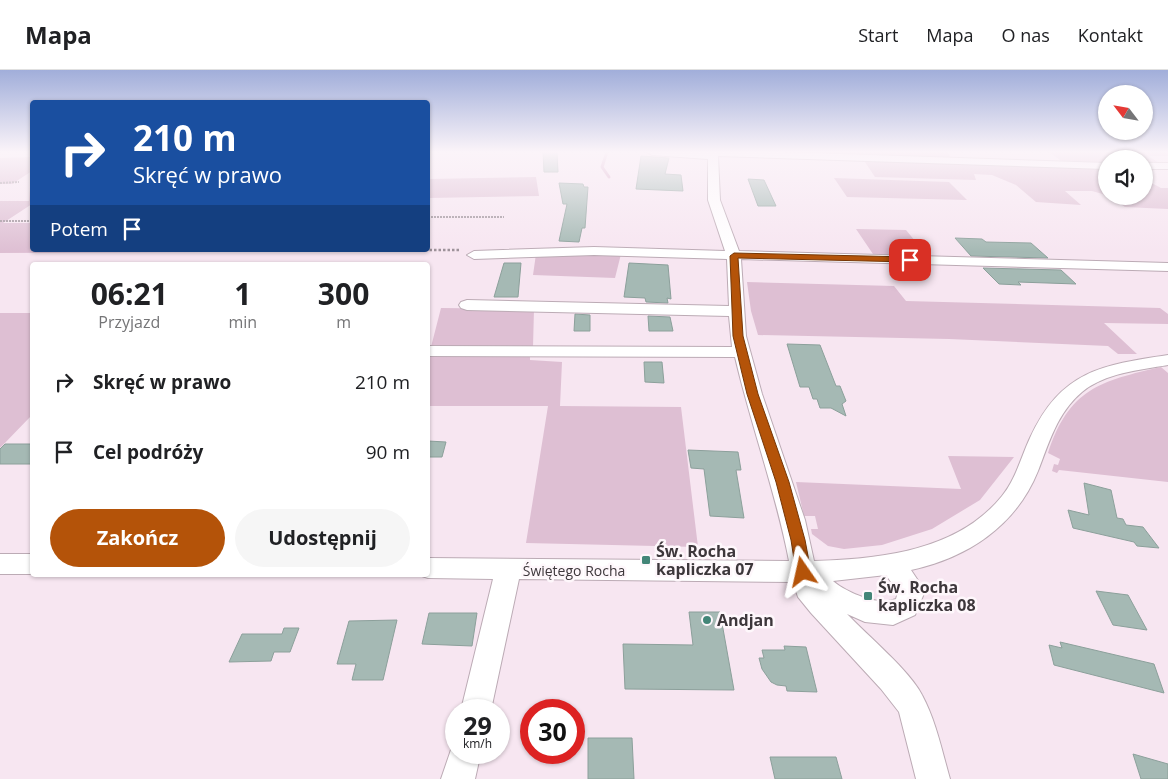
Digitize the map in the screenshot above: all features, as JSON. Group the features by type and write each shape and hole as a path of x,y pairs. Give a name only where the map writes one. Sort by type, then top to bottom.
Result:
{"street":[{"path":"714,185 714,200 734,256 736,311 742,352 753,394 782,482 808,589 820,605 891,679 911,704 920,729 933,779"},
{"path":"467,253 594,251 1168,267"},
{"path":"466,305 736,311"},
{"path":"430,351 742,352"},
{"name":"Świętego Rocha","path":"430,568 803,572 854,571 893,565 957,544 992,521 1009,504 1022,485 1050,415 1072,389 1104,373 1128,366 1168,360"},
{"path":"0,564 30,564"},
{"path":"803,572 832,596 865,610 893,613 906,607 912,591 893,565"},
{"path":"478,699 508,569"},
{"path":"458,779 462,764"}],"path":[{"path":"430,217 504,217"},
{"path":"0,221 30,221"},
{"path":"378,252 467,253"}],"shaded area":[{"path":"430,185 537,185 539,196 430,198"},
{"path":"839,185 952,185 967,200 847,197"},
{"path":"1016,185 1098,185 1098,193 1065,191 1081,205 1036,202"},
{"path":"1153,185 1168,188 1168,209 1125,207 1122,205 1153,205"},
{"path":"30,188 30,205 3,223 30,223 30,252 207,252 0,253 0,201 29,201"},
{"path":"856,229 906,230 930,259 875,257"},
{"path":"536,254 621,254 615,278 533,275"},
{"path":"747,282 894,286 906,301 1160,308 1168,314 1168,324 1104,323 1137,354 1118,354 1108,346 949,339 758,335 751,311"},
{"path":"441,308 534,309 533,347 431,347"},
{"path":"0,313 30,313 30,417 0,448"},
{"path":"430,354 530,355 530,360 562,362 560,406 681,407 698,547 526,543 548,406 430,406"},
{"path":"1161,367 1168,373 1168,482 1059,470 1057,473 1052,471 1054,464 1058,465 1060,459 1048,453 1056,432 1077,401 1104,383"},
{"path":"948,456 1014,457 980,500 932,529 882,545 844,549 828,546 812,534 811,529 818,529 815,516 804,516 796,482 961,489"}],"building":[{"path":"559,185 583,185 584,187 588,187 585,228 582,228 579,242 559,241 567,204 563,204"},
{"path":"637,185 682,185 683,191 636,189"},
{"path":"750,185 766,185 776,206 758,206"},
{"path":"955,238 982,239 986,242 1031,243 1048,258 971,256"},
{"path":"504,263 521,263 518,297 494,297"},
{"path":"629,263 668,265 671,299 667,298 668,303 646,302 645,298 624,297"},
{"path":"983,268 1061,270 1076,284 1018,282 1021,285 999,284"},
{"path":"575,314 590,315 590,331 574,331"},
{"path":"648,316 670,317 673,331 649,331"},
{"path":"787,344 820,345 836,386 840,386 846,401 842,404 846,416 831,408 820,408 817,399 813,399 809,387 800,387"},
{"path":"644,362 662,362 664,383 645,382"},
{"path":"430,441 446,442 442,457 430,457"},
{"path":"5,444 30,444 30,464 0,464 0,449"},
{"path":"688,450 738,452 741,470 736,470 744,518 710,516 704,469 691,468"},
{"path":"1084,483 1111,490 1117,518 1123,519 1126,525 1143,527 1159,548 1137,546 1134,542 1073,528 1068,510 1089,515"},
{"path":"1096,591 1128,595 1147,630 1113,625"},
{"path":"689,612 720,612 734,690 625,689 623,644 693,645"},
{"path":"429,613 477,613 472,646 422,644"},
{"path":"397,620 383,680 352,680 356,664 337,664 349,621"},
{"path":"284,628 299,628 290,652 274,652 271,661 229,662 242,634 282,634"},
{"path":"1060,642 1154,664 1164,693 1054,665 1049,645 1062,648"},
{"path":"784,646 806,647 817,692 787,691 786,686 771,682 762,669 759,658 764,658 762,650 785,650"},
{"path":"588,738 632,738 634,779 588,779"},
{"path":"1133,754 1168,764 1168,779 1141,779"},
{"path":"770,757 836,757 842,779 775,779"}],"place":[{"name":"Św. Rocha kapliczka 07","path":"646,560"},
{"name":"Św. Rocha kapliczka 08","path":"868,596"},
{"name":"Andjan","path":"707,620"}],"route":[{"path":"803,572 793,520 753,394 738,336 734,256 910,260"}]}
